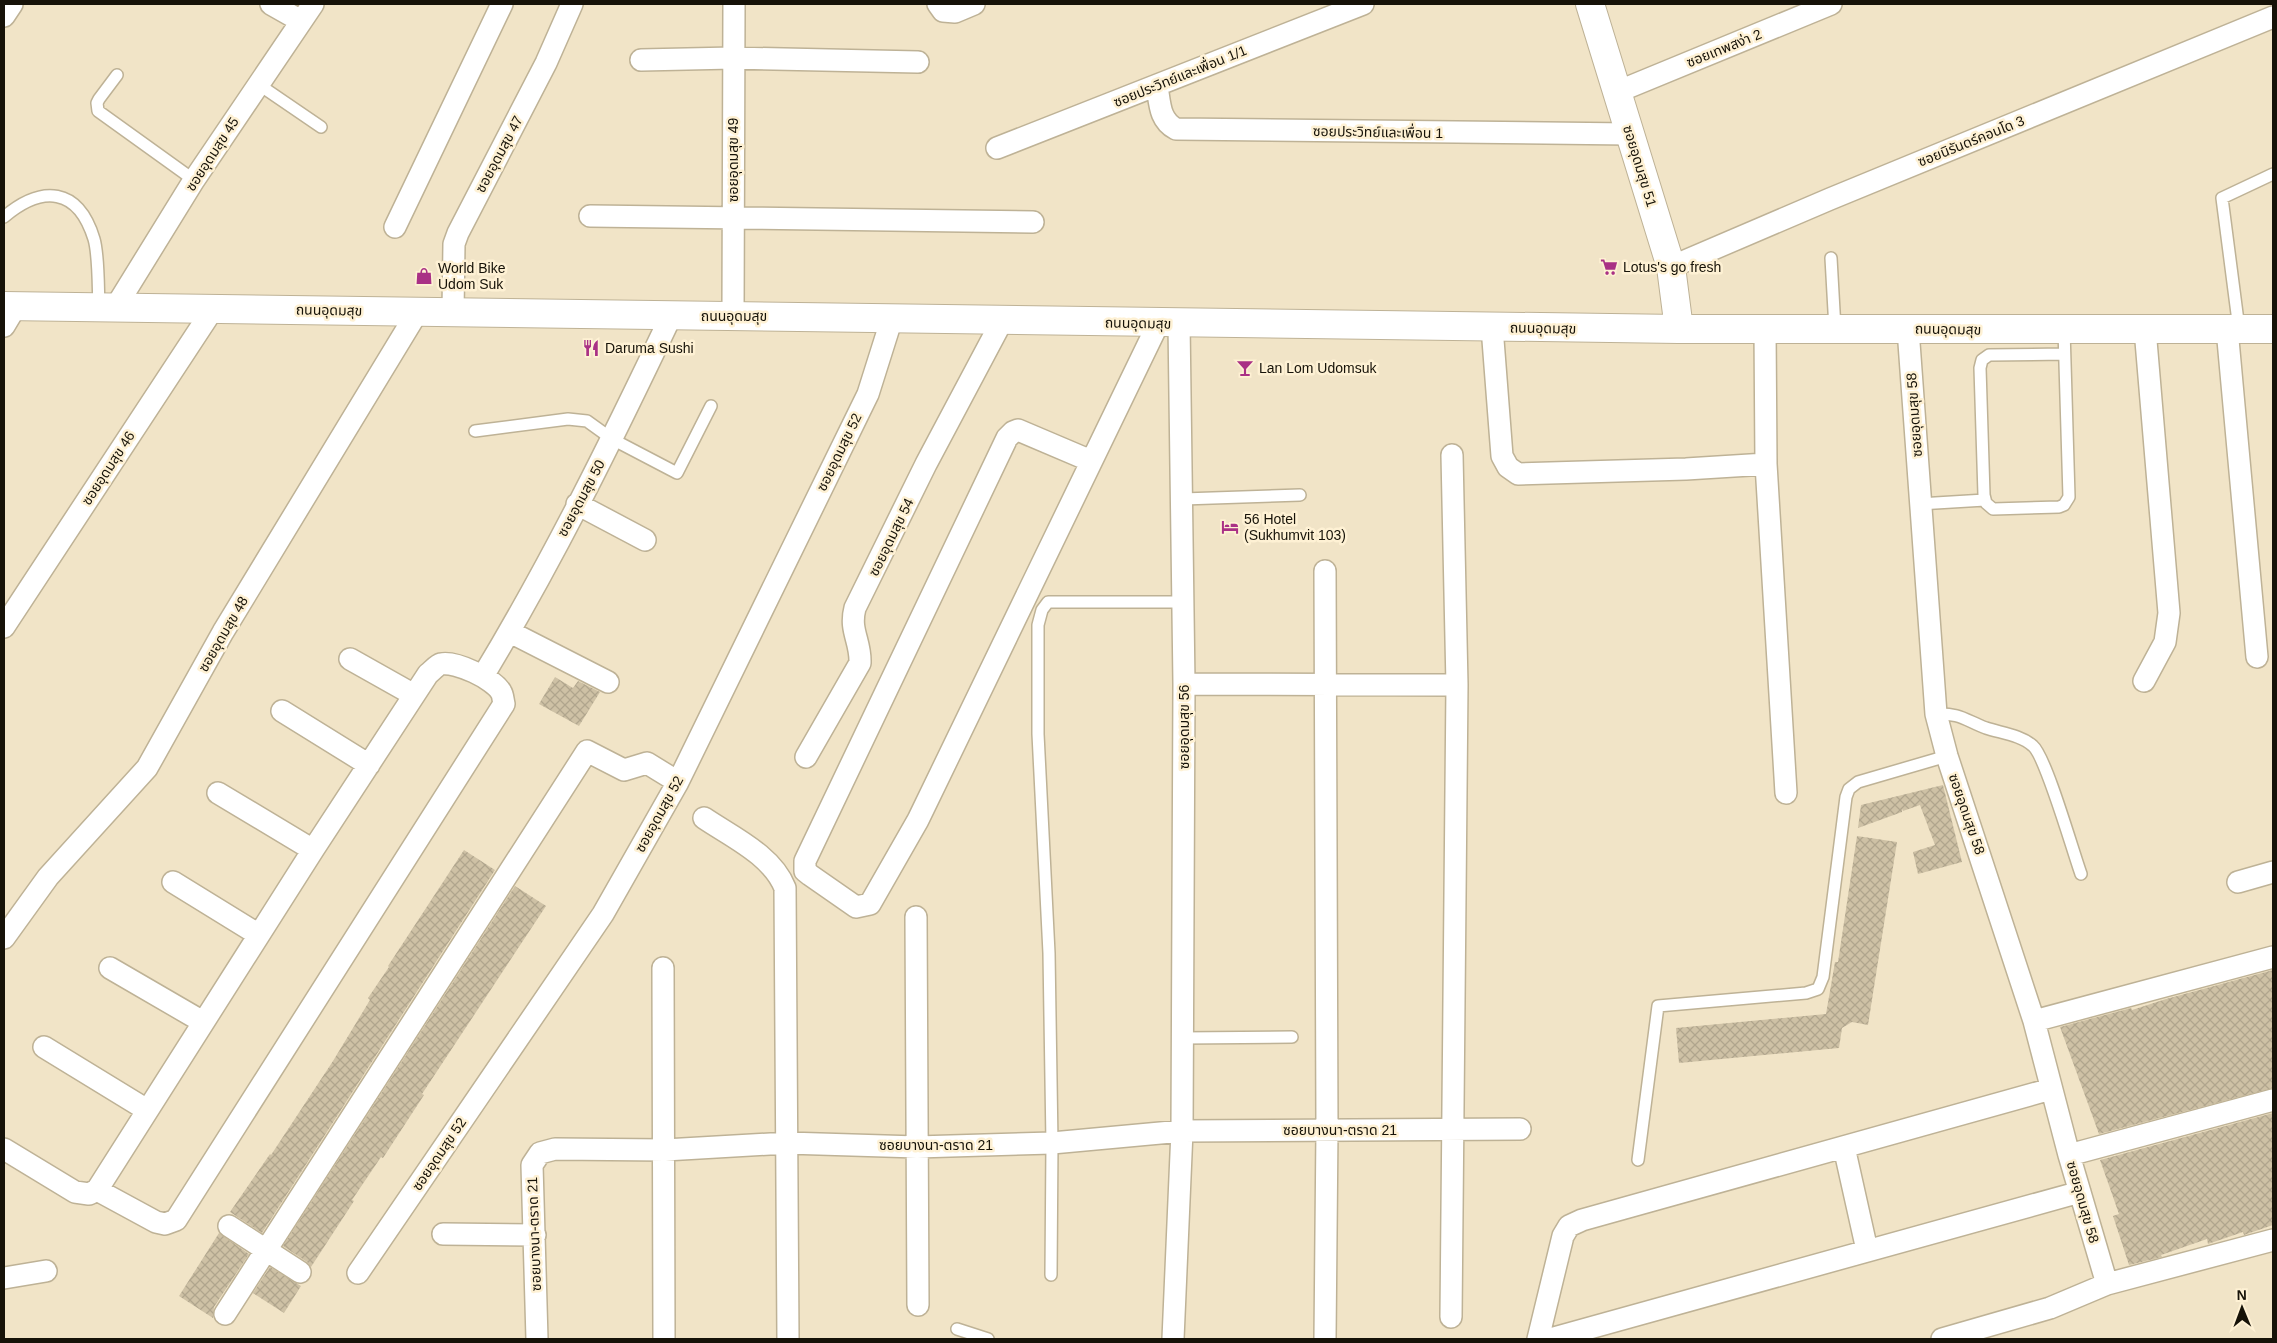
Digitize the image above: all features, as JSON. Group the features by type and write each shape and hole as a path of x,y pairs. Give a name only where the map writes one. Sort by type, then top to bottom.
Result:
{"main road":[{"name":"ซอยอุดมสุข 51","path":"1590,4 1670,268 1679,330"},
{"name":"ถนนอุดมสุข","path":"8,313 107,308 1003,319 1679,330 1908,329 2064,342 2145,329 2273,328"}],"street":[{"path":"4,16 12,4"},
{"path":"271,4 301,21"},
{"name":"ซอยอุดมสุข 45","path":"107,308 313,4"},
{"path":"395,227 502,4"},
{"name":"ซอยอุดมสุข 47","path":"452,312 454,244 458,233 546,63 572,4"},
{"name":"ซอยอุดมสุข 49","path":"733,316 734,4"},
{"path":"938,4 943,11 956,12 974,4"},
{"name":"ซอยประวิทย์และเพื่อน 1/1","path":"997,148 1364,4"},
{"name":"ซอยเทพสง่า 2","path":"1617,92 1831,4"},
{"name":"ซอยนิรันดร์คอนโด 3","path":"1670,268 1830,199 2273,17"},
{"path":"641,60 733,58 918,62"},
{"name":"ซอยประวิทย์และเพื่อน 1","path":"1157,86 1162,116 1167,124 1176,129 1630,134"},
{"path":"590,216 1033,222"},
{"name":"ซอยอุดมสุข 46","path":"4,627 213,309"},
{"name":"ซอยอุดมสุข 48","path":"4,938 48,877 147,768 223,632 418,311"},
{"name":"ซอยอุดมสุข 50","path":"483,676 510,632 612,440 671,316"},
{"name":"ซอยอุดมสุข 52","path":"358,1273 603,914 678,782 868,394 892,318"},
{"name":"ซอยอุดมสุข 54","path":"806,757 860,663 860,651 852,620 855,608 926,464 1003,319"},
{"path":"1091,461 1018,430 1006,438 805,861 805,870 810,875 856,907 870,904 918,820 1091,461 1169,323"},
{"name":"ซอยอุดมสุข 56","path":"1169,323 1183,499 1184,684 1182,1131 1173,1339"},
{"path":"1492,327 1502,456 1508,467 1518,474 1686,469 1766,464"},
{"path":"1765,329 1766,464 1786,793"},
{"name":"ซอยอุดมสุข 58","path":"1908,329 1919,504 1936,714 1947,756 2034,1021 2069,1155 2106,1284"},
{"path":"2144,681 2165,642 2168,613 2145,329"},
{"path":"2233,329 2257,657"},
{"path":"1451,1317 1457,685 1452,455"},
{"path":"577,504 646,540"},
{"path":"1325,571 1327,1129 1325,1339"},
{"path":"510,632 608,682"},
{"path":"350,659 414,695"},
{"path":"4,1149 75,1192 89,1194 97,1190 202,1022 428,674 440,664 453,664 483,676 496,686 502,693 504,704 176,1220 165,1224 156,1222 97,1190"},
{"path":"1184,684 1457,685"},
{"path":"282,711 369,765"},
{"path":"225,1314 587,751 624,770 647,764 678,782"},
{"path":"218,793 313,850"},
{"path":"704,818 772,865 780,876 784,888 788,1144 788,1339"},
{"path":"2238,882 2273,872"},
{"path":"173,882 259,935"},
{"path":"916,917 918,1305"},
{"path":"2034,1021 2273,957"},
{"path":"110,968 202,1022"},
{"path":"663,968 665,1150 664,1339"},
{"path":"44,1047 147,1110"},
{"path":"1538,1339 1563,1236 1569,1226 1582,1220 2051,1089"},
{"path":"2069,1155 2273,1100"},
{"name":"ซอยบางนา-ตราด 21","path":"537,1339 532,1164 540,1153 555,1149 665,1150 788,1144 917,1147 1052,1143 1182,1131 1327,1129 1520,1130"},
{"path":"1844,1147 1867,1250"},
{"path":"1550,1339 2080,1192"},
{"path":"229,1226 300,1272"},
{"path":"443,1234 535,1235"},
{"path":"1942,1339 2050,1308 2106,1284 2273,1240"},
{"path":"4,1278 46,1271"}],"lane":[{"path":"117,75 99,99 97,103 98,111 194,180"},
{"path":"258,84 321,127"},
{"path":"2233,329 2222,198 2273,174"},
{"path":"4,217 20,204 39,196 63,198 82,212 94,240 107,308"},
{"path":"1831,258 1835,329"},
{"path":"2064,342 2069,495 2067,501 2059,508 1996,510 1990,507 1985,500 1980,368 1982,360 1990,355 2064,342"},
{"path":"475,431 568,419 587,421 612,440 677,473 711,406"},
{"path":"1183,499 1300,494"},
{"path":"1919,504 1985,500"},
{"path":"1052,1274 1049,953 1038,734 1038,625 1042,610 1048,602 1183,602"},
{"path":"1936,714 1953,714 2025,740 2034,747 2043,765 2081,874"},
{"path":"1638,1160 1658,1006 1806,993 1818,989 1822,977 1846,797 1849,789 1853,785 1867,779 1947,756"},
{"path":"1182,1038 1292,1038"},
{"path":"957,1329 988,1339"}],"building":[{"path":"555,677 573,688 578,681 600,692 579,726 539,704"},
{"path":"1943,785 1962,862 1918,874 1913,852 1935,845 1920,805 1903,811 1902,809 1902,812 1858,828 1861,805"},
{"path":"1857,836 1897,842 1868,1025 1852,1022 1842,1028 1839,1048 1679,1063 1676,1028 1826,1014 1835,962 1838,962"},
{"path":"464,850 495,870 262,1233 230,1212 271,1155 333,1061 370,1000 368,998"},
{"path":"515,886 546,906 422,1094 424,1095 383,1158 381,1157 352,1200 354,1201 311,1267 307,1262 283,1246"},
{"path":"2273,970 2273,1088 2099,1134 2060,1027 2131,1008 2132,1010"},
{"path":"2273,1113 2273,1225 2244,1235 2243,1232 2208,1244 2207,1239 2161,1255 2162,1257 2129,1265 2113,1216 2119,1214 2100,1160"},
{"path":"219,1233 249,1254 214,1307 213,1318 179,1296"},
{"path":"270,1267 301,1286 284,1313 253,1293"}],"place":[{"name":"Lotus's go fresh","path":"1609,267"},
{"name":"World Bike Udom Suk","path":"424,276"},
{"name":"Daruma Sushi","path":"591,348"},
{"name":"Lan Lom Udomsuk","path":"1245,368"},
{"name":"56 Hotel (Sukhumvit 103)","path":"1230,527"}]}
